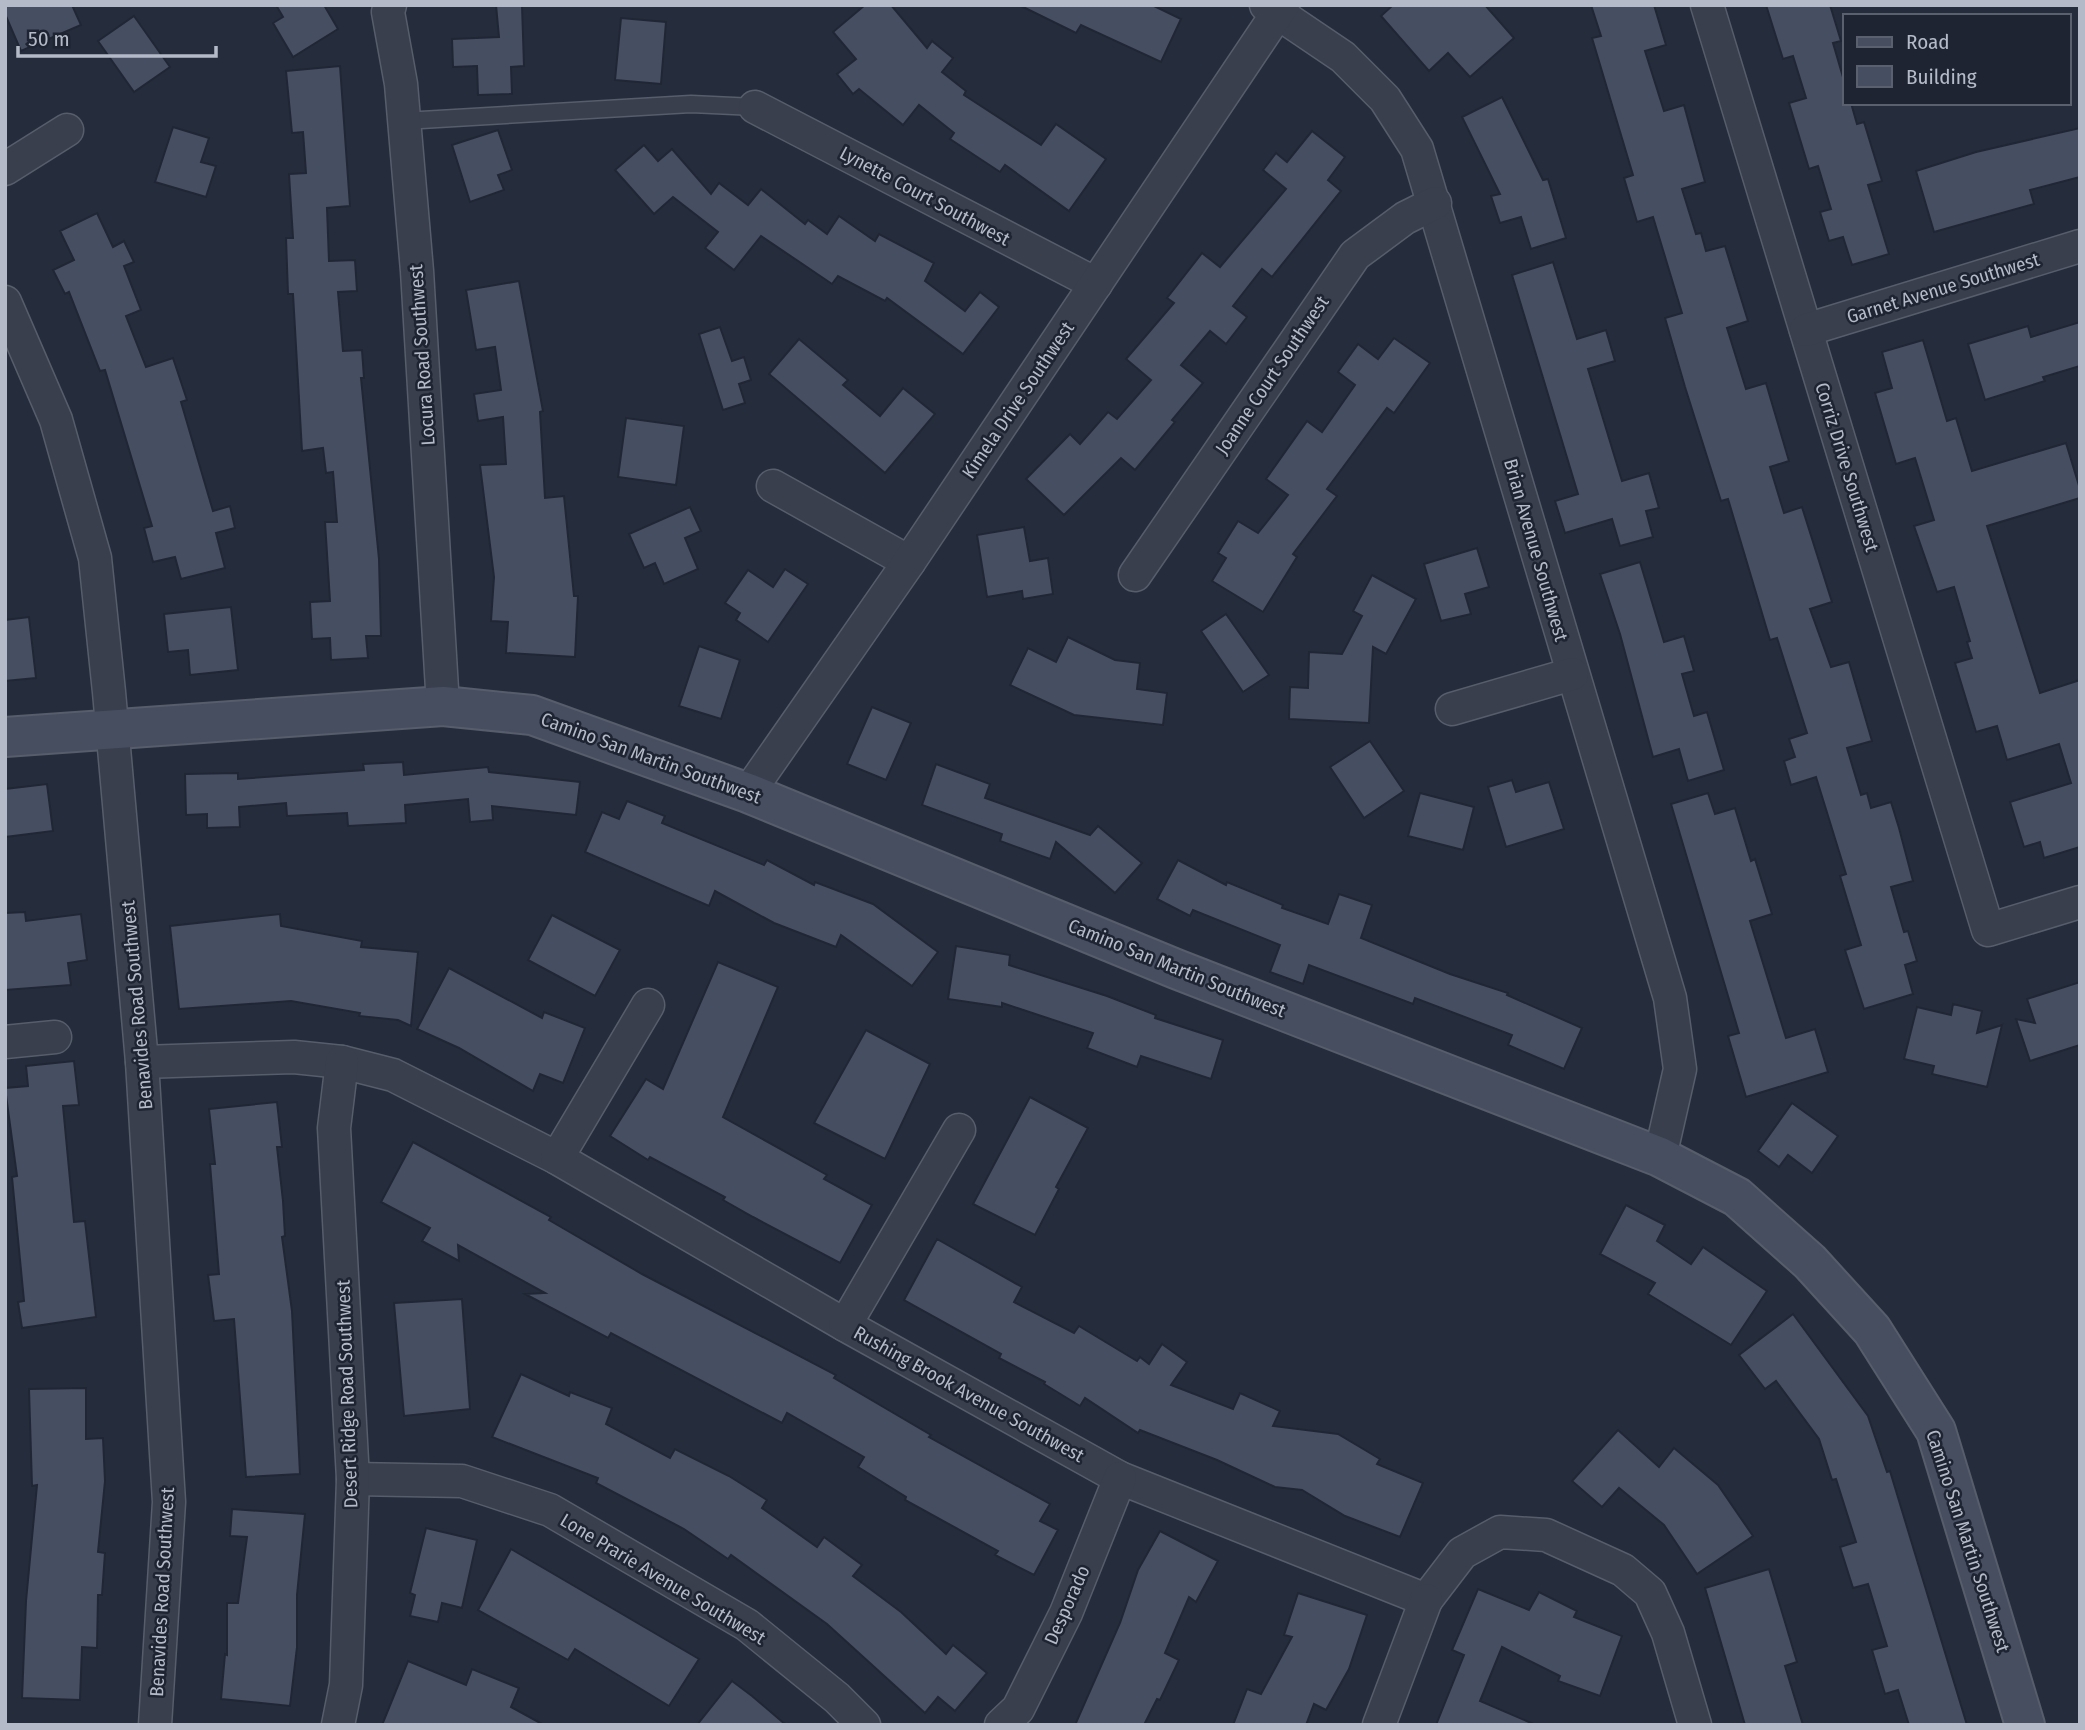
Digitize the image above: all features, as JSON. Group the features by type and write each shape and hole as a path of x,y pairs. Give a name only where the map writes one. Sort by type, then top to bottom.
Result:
{"street":[{"name":"Locura Road Southwest","path":"390,5 388,12 401,84 417,271 443,706"},
{"name":"Corriz Drive Southwest","path":"1707,5 1988,930 2080,902"},
{"name":"Brian Avenue Southwest","path":"1276,8 1343,57 1385,99 1417,149 1670,998 1680,1069 1660,1157"},
{"name":"Kimela Drive Southwest","path":"748,793 909,562 1096,284 1276,8"},
{"name":"Lynette Court Southwest","path":"755,107 1096,284"},
{"path":"5,169 67,130"},
{"name":"Joanne Court Southwest","path":"1135,575 1355,255 1386,230 1435,203"},
{"name":"Garnet Avenue Southwest","path":"1806,330 2080,246"},
{"name":"Benavides Road Southwest","path":"5,302 56,420 95,558 142,1062 169,1502 155,1725"},
{"path":"773,486 909,562"},
{"path":"1452,709 1572,674"},
{"name":"Camino San Martin Southwest","path":"5,737 443,706 532,715 748,793 1176,969 1660,1157 1737,1197 1810,1262 1872,1330 1936,1431 2025,1725"},
{"path":"557,1158 648,1005"},
{"path":"5,1042 55,1037"},
{"name":"Rushing Brook Avenue Southwest","path":"142,1062 294,1057 342,1062 393,1075 557,1158 845,1325 1120,1478 1426,1600"},
{"name":"Desert Ridge Road Southwest","path":"338,1725 346,1685 353,1479 334,1128 342,1062"},
{"path":"845,1325 959,1130"},
{"name":"Desporado","path":"1001,1725 1018,1709 1066,1614 1120,1478"},
{"name":"Lone Prarie Avenue Southwest","path":"353,1479 462,1482 550,1510 747,1625 837,1698 864,1725"},
{"path":"1379,1725 1426,1600 1462,1553 1500,1532 1546,1535 1623,1570 1650,1593 1668,1633 1695,1725"}],"lane":[{"path":"404,121 691,104 755,107"}],"building":[{"path":"5,5 72,5 81,25 21,51 5,14"},
{"path":"276,5 324,5 338,29 293,57 273,23 283,17"},
{"path":"496,5 522,5 524,66 511,67 512,94 478,95 477,66 453,67 452,39 499,37"},
{"path":"865,5 891,5 927,48 932,41 953,58 942,72 966,91 964,95 1041,145 1056,124 1106,159 1069,211 1005,165 1000,172 950,139 954,133 919,105 903,125 859,89 853,94 837,74 856,59 833,32"},
{"path":"1019,5 1152,5 1181,19 1161,62 1081,25 1076,33"},
{"path":"1393,5 1485,5 1514,38 1470,77 1448,53 1429,71 1381,16"},
{"path":"1591,5 1654,5 1666,45 1645,51 1664,111 1684,105 1705,182 1682,189 1696,234 1701,233 1706,251 1725,246 1748,321 1727,328 1746,389 1766,383 1789,461 1770,467 1784,513 1802,507 1832,602 1810,609 1831,667 1849,662 1872,741 1847,748 1861,795 1867,793 1871,808 1891,802 1899,828 1913,881 1891,887 1904,932 1908,931 1917,961 1905,965 1913,994 1864,1009 1845,950 1861,945 1840,876 1846,874 1816,777 1791,785 1784,761 1795,757 1789,739 1807,733 1777,638 1770,640 1728,499 1721,501 1685,387 1665,318 1682,313 1653,217 1637,222 1624,178 1633,175 1592,38 1601,36"},
{"path":"1766,5 1830,5 1841,41 1833,43 1843,77 1843,105 1852,105 1857,124 1864,122 1882,181 1868,185 1889,254 1852,265 1843,237 1829,241 1820,212 1831,209 1818,166 1809,169 1789,103 1806,98 1793,56 1783,59"},
{"path":"134,16 170,67 134,92 98,41"},
{"path":"621,18 666,22 661,84 615,80"},
{"path":"340,66 350,206 327,208 329,261 355,260 357,291 338,292 343,351 362,350 364,378 361,378 379,559 381,636 366,636 368,658 331,660 330,638 312,639 310,602 330,601 325,522 337,522 333,472 326,473 323,448 302,451 293,294 288,294 286,238 293,238 289,174 306,173 303,132 292,133 286,71"},
{"path":"1502,97 1543,180 1548,179 1566,238 1531,249 1521,217 1500,223 1491,196 1500,194 1462,117"},
{"path":"173,127 209,138 201,162 216,166 206,197 155,182"},
{"path":"2080,128 2080,177 2030,190 2034,204 1934,232 1916,171 1976,152"},
{"path":"498,130 512,170 498,175 504,190 470,202 452,145"},
{"path":"1312,131 1345,157 1328,180 1341,191 1272,277 1262,269 1233,306 1247,317 1226,344 1210,331 1181,365 1203,383 1135,470 1121,458 1064,515 1026,479 1070,434 1080,444 1108,412 1117,419 1151,380 1126,359 1174,303 1167,298 1202,253 1220,267 1286,189 1263,170 1276,153 1287,162"},
{"path":"644,145 658,161 672,149 711,194 719,183 748,205 761,189 805,224 808,220 827,234 839,216 875,241 879,234 934,263 925,281 965,311 980,292 999,307 963,354 887,298 885,301 838,276 832,284 761,236 734,270 705,248 718,232 673,197 654,214 615,170"},
{"path":"97,213 113,247 124,241 134,262 124,266 141,310 126,316 146,367 173,358 187,400 181,402 213,511 230,506 235,528 216,533 225,568 181,579 175,557 153,562 144,528 152,526 105,370 100,371 69,292 65,294 53,270 74,260 60,231"},
{"path":"1553,262 1577,339 1606,330 1615,361 1588,369 1622,481 1649,473 1659,508 1646,511 1653,537 1620,546 1612,519 1565,533 1555,501 1578,494 1512,275"},
{"path":"519,281 543,411 540,412 545,498 564,496 574,596 578,596 575,657 506,653 508,622 491,621 494,577 480,465 506,464 503,417 478,421 474,394 501,390 495,347 476,350 466,290"},
{"path":"2080,322 2080,366 2043,377 2045,381 1985,400 1968,344 2028,326 2031,337"},
{"path":"720,327 732,361 744,357 751,380 739,384 745,403 723,410 699,334"},
{"path":"1394,338 1430,363 1394,413 1387,408 1327,489 1337,496 1293,554 1297,557 1263,612 1212,581 1226,558 1218,553 1238,521 1258,533 1288,495 1266,479 1307,421 1322,432 1355,385 1338,372 1358,344 1378,359"},
{"path":"799,339 848,380 843,385 880,416 903,388 935,414 885,473 769,374"},
{"path":"1923,340 1947,421 1956,418 1972,471 2066,443 2080,489 2080,498 1987,526 2040,693 2080,680 2080,847 2044,858 2040,842 2024,847 2010,802 2071,783 2059,744 2007,760 1997,726 1976,732 1955,663 1972,658 1967,642 1970,641 1954,587 1937,592 1914,526 1934,520 1915,458 1896,464 1875,393 1892,388 1882,352"},
{"path":"626,418 684,426 676,485 618,477"},
{"path":"690,507 701,531 685,538 698,569 664,584 655,563 644,568 629,534"},
{"path":"1024,527 1030,561 1048,558 1053,594 1023,599 1022,591 987,597 977,535"},
{"path":"1477,548 1489,587 1465,594 1471,614 1441,621 1424,564"},
{"path":"1640,562 1664,642 1684,636 1694,671 1682,674 1694,716 1707,712 1724,770 1688,781 1679,749 1653,757 1620,634 1600,574"},
{"path":"785,569 808,584 768,642 736,620 740,613 725,603 748,570 773,587"},
{"path":"1372,575 1416,599 1386,654 1373,647 1369,723 1289,719 1290,687 1308,688 1309,652 1342,654 1362,616 1353,611"},
{"path":"231,607 238,670 190,675 188,650 168,652 164,614"},
{"path":"1226,614 1269,675 1243,692 1201,631"},
{"path":"29,617 36,678 5,681 5,620"},
{"path":"1068,637 1115,660 1140,663 1137,689 1167,693 1163,725 1074,715 1010,685 1028,648 1056,662"},
{"path":"699,646 740,660 721,719 679,706"},
{"path":"872,707 911,723 886,780 847,764"},
{"path":"1370,741 1404,791 1364,818 1330,767"},
{"path":"403,762 404,775 488,767 489,772 580,782 576,815 492,806 493,820 470,822 468,799 405,805 406,823 348,826 347,813 287,816 286,803 239,807 240,827 207,828 207,814 186,815 185,774 238,773 238,779 364,770 363,764"},
{"path":"936,764 990,784 985,798 1090,835 1098,826 1142,863 1115,893 1056,842 1050,859 1000,841 1002,834 922,805"},
{"path":"1512,780 1516,792 1549,782 1564,829 1506,847 1488,787"},
{"path":"47,784 53,831 5,837 5,789"},
{"path":"1420,793 1474,807 1463,850 1408,836"},
{"path":"1708,793 1715,814 1735,808 1751,861 1755,859 1772,914 1750,921 1786,1038 1815,1029 1828,1072 1746,1097 1728,1036 1739,1033 1671,804"},
{"path":"627,801 665,816 662,823 764,865 767,860 814,885 815,882 873,904 938,952 912,986 841,935 836,947 774,923 715,891 709,906 585,852 602,812 619,819"},
{"path":"1178,860 1226,885 1227,882 1283,905 1282,908 1328,924 1339,894 1372,905 1361,938 1450,974 1508,993 1507,995 1582,1028 1564,1069 1508,1045 1512,1035 1415,998 1413,1004 1309,965 1303,984 1270,972 1280,945 1193,910 1190,916 1157,899"},
{"path":"25,912 26,921 81,914 87,960 68,963 71,985 5,990 5,913"},
{"path":"280,914 281,926 362,941 361,947 418,952 411,1026 398,1020 359,1016 360,1013 291,1001 179,1009 170,926"},
{"path":"552,915 620,950 595,996 528,960"},
{"path":"956,946 1010,955 1009,965 1107,996 1156,1015 1155,1018 1223,1040 1211,1079 1141,1056 1137,1067 1087,1048 1093,1033 1002,1003 1002,1007 948,999"},
{"path":"718,962 778,987 723,1117 827,1175 824,1179 872,1205 840,1263 723,1200 725,1197 650,1157 648,1160 610,1136 646,1079 663,1089"},
{"path":"449,968 542,1018 544,1012 585,1028 563,1083 540,1074 533,1091 459,1048 417,1029"},
{"path":"2080,982 2080,1045 2030,1061 2016,1019 2035,1023 2027,999"},
{"path":"1953,1004 1982,1011 1977,1033 2002,1025 1987,1087 1932,1074 1934,1066 1904,1059 1917,1007 1951,1015"},
{"path":"866,1030 930,1064 885,1159 814,1123"},
{"path":"74,1061 79,1105 63,1106 74,1222 85,1221 96,1317 22,1328 18,1302 24,1301 12,1177 17,1176 5,1088 28,1086 26,1066"},
{"path":"1030,1097 1088,1128 1056,1187 1059,1189 1035,1235 973,1204"},
{"path":"277,1102 282,1147 277,1147 285,1236 282,1237 292,1311 300,1474 246,1477 234,1319 214,1321 208,1275 219,1274 210,1164 215,1164 209,1109"},
{"path":"1792,1103 1838,1136 1812,1173 1788,1155 1779,1167 1758,1151"},
{"path":"413,1142 551,1217 549,1220 642,1274 836,1375 834,1378 931,1435 929,1437 1050,1504 1040,1521 1058,1530 1034,1575 995,1555 998,1551 905,1500 906,1497 858,1467 864,1457 787,1413 782,1423 611,1333 608,1338 525,1294 545,1293 458,1245 459,1261 422,1241 430,1228 381,1202"},
{"path":"1626,1205 1665,1225 1657,1241 1691,1264 1703,1247 1767,1291 1731,1345 1648,1294 1655,1283 1600,1254"},
{"path":"937,1239 1022,1287 1014,1302 1074,1333 1079,1326 1137,1361 1140,1357 1149,1364 1162,1344 1187,1362 1171,1385 1233,1409 1240,1393 1280,1411 1273,1426 1338,1434 1380,1459 1377,1464 1423,1483 1400,1537 1345,1516 1302,1490 1275,1487 1217,1460 1140,1430 1138,1433 1085,1398 1080,1406 1044,1384 1045,1382 999,1358 1001,1354 904,1300"},
{"path":"462,1299 470,1409 404,1416 394,1303"},
{"path":"1793,1314 1868,1416 1887,1472 1890,1471 1967,1725 1909,1725 1898,1690 1885,1694 1872,1650 1887,1646 1868,1584 1853,1588 1840,1547 1856,1542 1836,1479 1832,1480 1819,1439 1776,1381 1765,1389 1739,1355"},
{"path":"521,1374 569,1396 570,1392 612,1408 606,1424 670,1458 675,1449 729,1476 767,1500 762,1508 817,1547 824,1537 862,1565 853,1576 901,1612 946,1654 953,1645 987,1673 955,1711 938,1697 925,1713 827,1624 731,1555 728,1559 684,1529 596,1483 598,1478 492,1437"},
{"path":"86,1388 86,1439 103,1438 105,1481 98,1552 105,1553 102,1595 98,1595 97,1648 82,1647 80,1700 22,1698 26,1601 37,1485 32,1486 29,1389"},
{"path":"1618,1430 1659,1467 1674,1448 1718,1485 1753,1536 1697,1574 1664,1525 1619,1488 1602,1507 1572,1481"},
{"path":"232,1509 305,1514 297,1595 297,1647 290,1706 221,1699 225,1654 227,1655 227,1603 238,1603 247,1537 230,1536"},
{"path":"426,1528 477,1540 462,1608 442,1603 438,1622 410,1616 415,1595 410,1593"},
{"path":"1160,1531 1218,1561 1196,1602 1189,1597 1165,1653 1179,1660 1160,1700 1157,1699 1144,1725 1075,1725 1120,1623 1138,1570"},
{"path":"511,1549 699,1659 669,1706 575,1649 568,1660 478,1610"},
{"path":"1769,1569 1797,1662 1785,1666 1803,1725 1745,1725 1705,1588"},
{"path":"1478,1589 1529,1610 1539,1592 1577,1611 1574,1617 1622,1636 1600,1696 1558,1681 1560,1676 1502,1647 1480,1701 1536,1725 1436,1725 1464,1655 1452,1650"},
{"path":"1298,1593 1367,1615 1349,1669 1326,1710 1314,1704 1306,1725 1233,1725 1247,1689 1261,1694 1292,1637 1284,1635"},
{"path":"408,1661 466,1685 472,1669 519,1688 511,1707 544,1725 382,1725"},
{"path":"732,1681 752,1696 786,1725 697,1725"}]}
